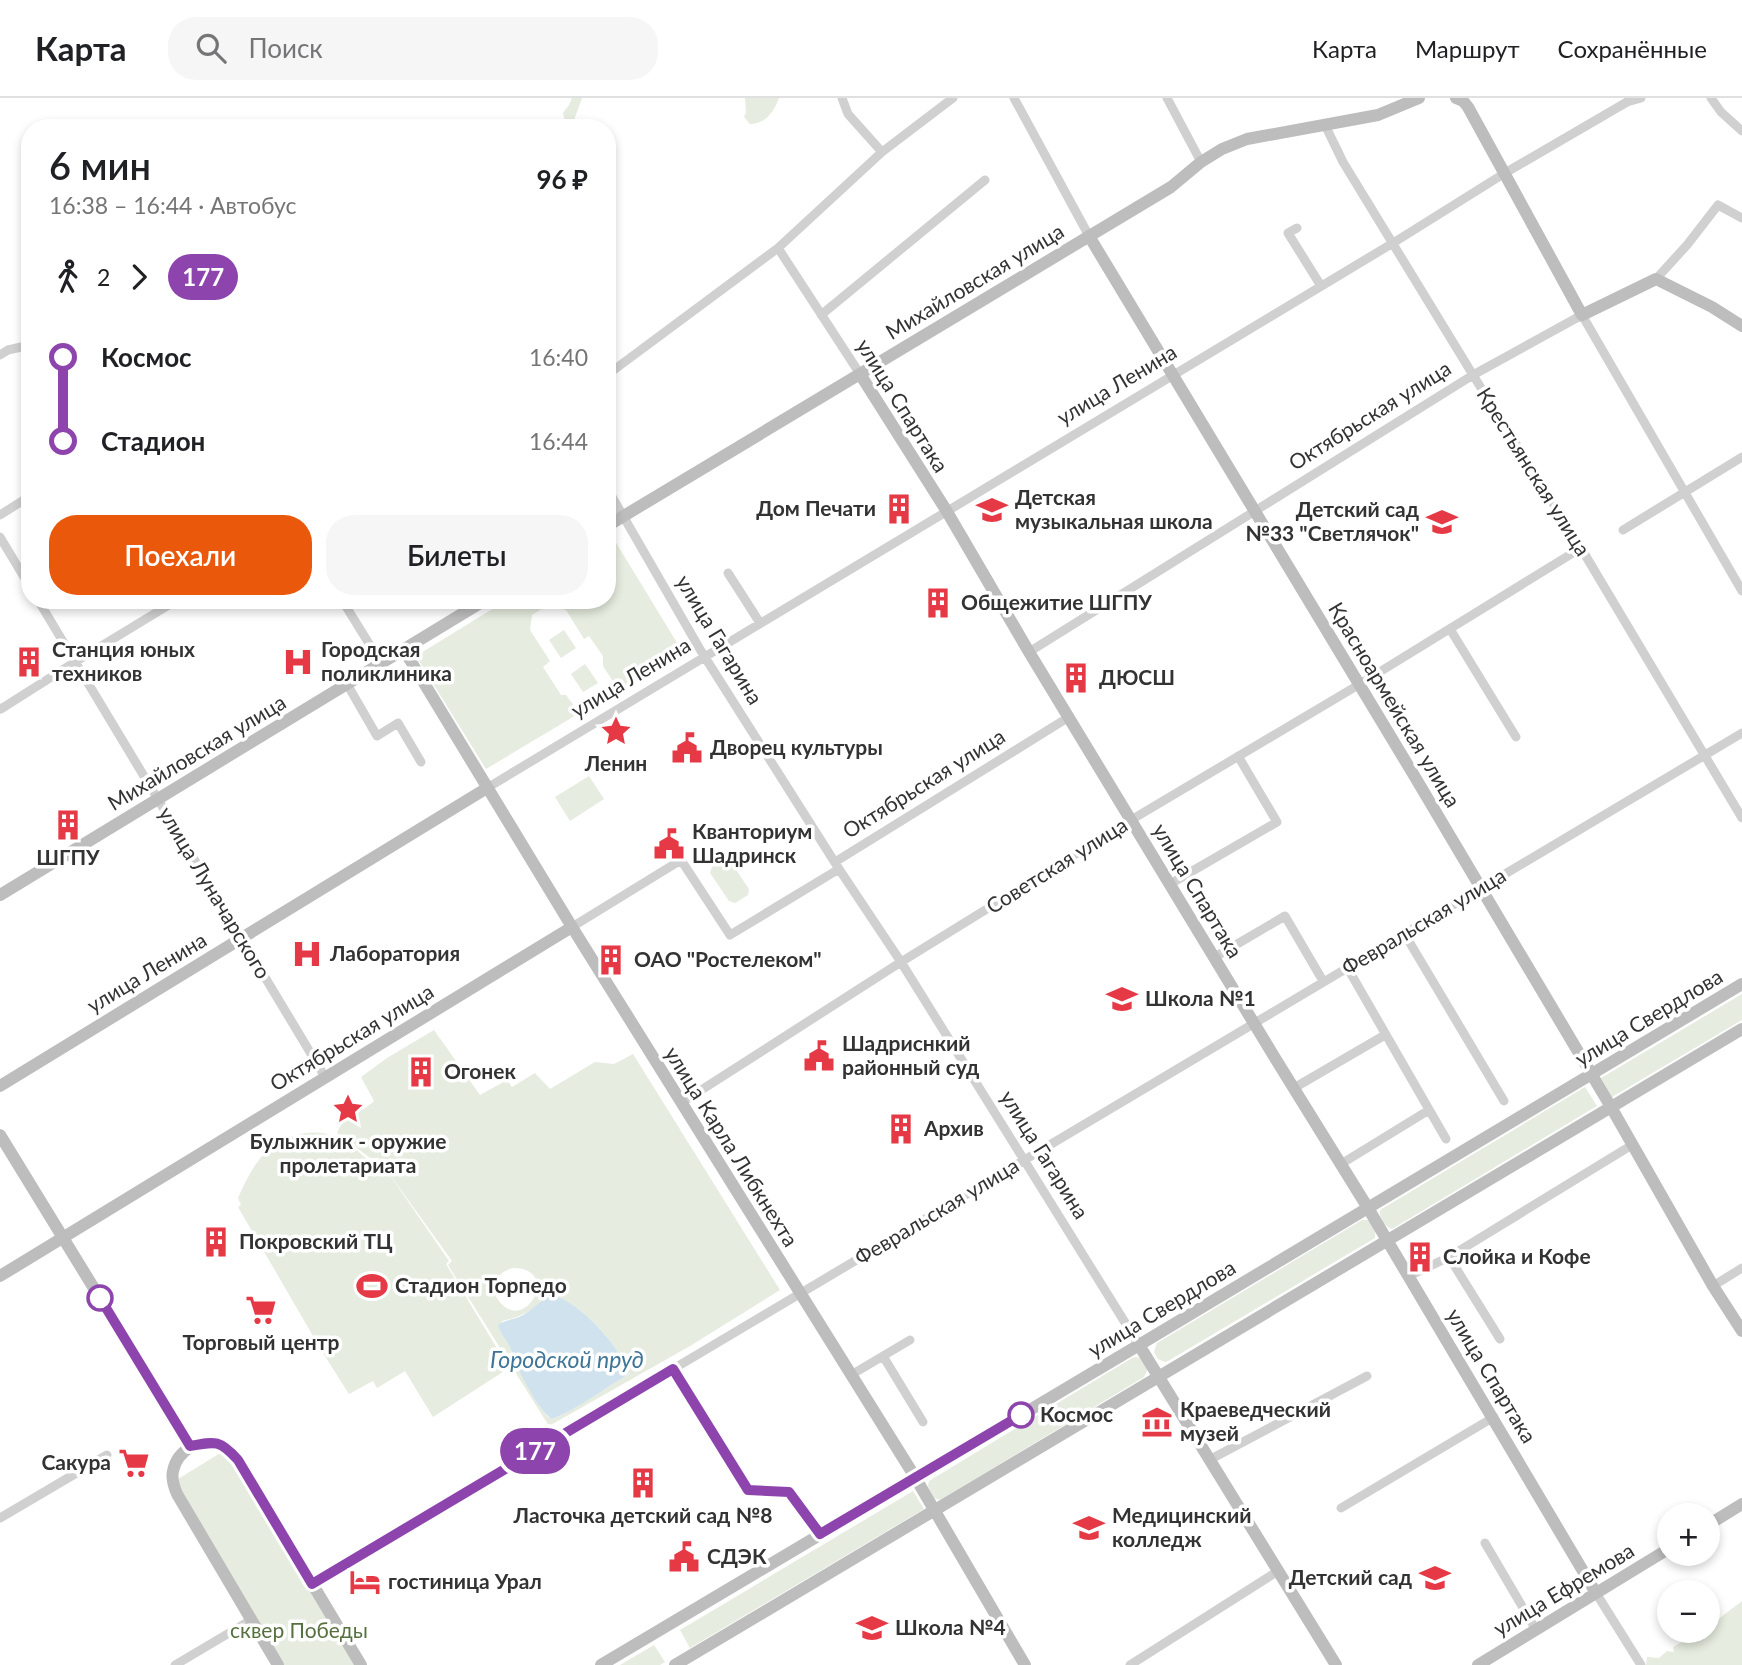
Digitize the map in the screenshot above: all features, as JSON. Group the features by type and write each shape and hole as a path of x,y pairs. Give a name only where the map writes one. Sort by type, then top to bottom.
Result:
{"street":[{"path":"842,98 848,114 882,152"},
{"path":"616,368 778,248 882,152 953,98"},
{"name":"Красноармейская улица","path":"1014,98 1089,236 1360,684 1742,1331"},
{"path":"1167,98 1201,162"},
{"name":"Михайловская улица","path":"616,521 1171,187 1201,162 1222,149 1247,139 1378,116 1419,98"},
{"path":"1456,98 1468,107 1582,315 1742,591"},
{"name":"улица Ленина","path":"0,1086 946,510 1394,243 1505,173 1626,102 1642,98"},
{"path":"1711,98 1721,112 1742,131"},
{"name":"Крестьянская улица","path":"1325,125 1343,162 1581,548 1742,818"},
{"path":"821,315 985,180"},
{"path":"1742,218 1718,205 1656,279 1712,307 1742,326"},
{"path":"1297,228 1288,233 1321,286"},
{"name":"улица Спартака","path":"778,248 946,510 1641,1665"},
{"name":"Октябрьская улица","path":"1029,652 1473,375 1582,315 1656,279"},
{"path":"0,355 21,347"},
{"path":"1623,530 1742,457"},
{"path":"0,515 21,502"},
{"name":"улица Гагарина","path":"616,503 705,656 901,962 1336,1665"},
{"path":"0,537 21,572"},
{"name":"Советская улица","path":"681,1102 1131,820 1581,548"},
{"path":"728,573 760,623"},
{"name":"улица Луначарского","path":"43,609 325,1077"},
{"path":"0,708 162,609"},
{"path":"348,609 382,663"},
{"name":"Михайловская улица","path":"0,895 470,609"},
{"path":"1450,629 1516,737"},
{"name":"улица Карла Либкнехта","path":"404,650 572,927 915,1478 1026,1665"},
{"path":"347,684 377,736 398,723 421,762"},
{"name":"Октябрьская улица","path":"0,1276 681,860 730,935 1069,717"},
{"name":"Февральская улица","path":"312,1584 1742,733"},
{"path":"1170,884 1277,822 1238,756"},
{"path":"1214,957 1285,916 1323,981"},
{"path":"1404,933 1504,1101"},
{"path":"1346,967 1446,1139"},
{"name":"улица Свердлова","path":"601,1665 1742,984"},
{"path":"679,1664 1742,1029"},
{"path":"1294,1088 1385,1035"},
{"path":"1341,1164 1429,1110"},
{"path":"0,1135 190,1446"},
{"path":"1409,1276 1450,1256 1632,1145"},
{"path":"1450,1256 1500,1339"},
{"path":"1713,1286 1742,1268"},
{"path":"851,1375 910,1340"},
{"path":"883,1356 923,1422"},
{"path":"673,1369 748,1490 789,1492 820,1534"},
{"path":"1211,1460 1367,1376"},
{"path":"1341,1508 1494,1418"},
{"path":"278,1665 177,1494 173,1471 177,1460 190,1446 219,1443 238,1460 361,1665"},
{"path":"0,1518 107,1455"},
{"path":"1720,1518 1742,1504"},
{"path":"1485,1544 1536,1630"},
{"name":"улица Ефремова","path":"1478,1665 1657,1556"},
{"path":"1130,1665 1278,1571"},
{"path":"175,1665 251,1620"}],"green space":[{"path":"572,98 582,98 574,119 564,119 563,113"},
{"path":"745,98 779,98 768,116 760,122 750,124 744,117"},
{"path":"616,543 682,651 608,695 607,691 614,683 603,666 603,656 589,636 584,639 566,610 562,609 616,609"},
{"path":"492,609 542,609 532,615 530,630 550,661 543,667 561,695 566,695 575,707 585,704 588,708 486,769 416,656"},
{"path":"564,630 576,648 561,658 549,640"},
{"path":"585,664 598,683 583,692 571,674"},
{"path":"589,776 604,799 570,821 555,797"},
{"path":"723,859 730,861 749,889 748,895 735,903 729,901 710,873 712,867"},
{"path":"1742,994 1742,1020 1612,1097 1601,1078"},
{"path":"434,1030 480,1095 507,1080 512,1087 535,1073 550,1089 595,1062 614,1064 633,1054 780,1290 690,1346 549,1426 448,1265 452,1261 383,1165 449,1261 446,1264 509,1368 433,1417 405,1371 377,1388 373,1381 349,1394 238,1207 241,1205 238,1198 262,1156 275,1145 301,1134 329,1134 358,1151 369,1161 379,1159 370,1158 337,1133 348,1119 374,1101 361,1077","holes":["513,1268 528,1271 535,1278 537,1287 528,1306 519,1310 509,1309 499,1301 494,1290 499,1276","548,1296 569,1303 596,1324 619,1353 630,1373 583,1404 552,1419 540,1407 500,1331 502,1321 527,1313"]},
{"path":"1585,1087 1597,1106 1392,1229 1383,1222 1380,1210"},
{"path":"1362,1220 1368,1220 1371,1224 1375,1230 1375,1238 1168,1361 1158,1359 1154,1352 1157,1343"},
{"path":"1136,1357 1141,1358 1148,1369 1144,1377 940,1500 934,1498 928,1486 929,1481"},
{"name":"сквер Победы","path":"227,1449 361,1665 278,1665 173,1482"},
{"path":"913,1491 924,1509 690,1648 680,1630"},
{"path":"1742,1601 1742,1665 1646,1665 1647,1657 1659,1658 1667,1651 1674,1652 1673,1647 1680,1643 1720,1643 1720,1618"},
{"path":"654,1645 665,1662 660,1665 620,1665"}],"water":[{"name":"Городской пруд","path":"553,1295 565,1300 598,1327 630,1372 583,1404 552,1419 531,1393 498,1325 524,1315"}],"bus line":[{"name":"177","path":"100,1298 190,1446 219,1443 238,1460 312,1584 673,1369 748,1490 789,1492 820,1534 1021,1415"}],"place":[{"name":"Дом Печати","path":"899,509"},
{"name":"Детская музыкальная школа","path":"992,510"},
{"name":"Детский сад №33 \"Светлячок\"","path":"1442,522"},
{"name":"Общежитие ШГПУ","path":"938,603"},
{"name":"Станция юных техников","path":"29,662"},
{"name":"Городская поликлиника","path":"298,662"},
{"name":"ДЮСШ","path":"1076,678"},
{"name":"Ленин","path":"616,731"},
{"name":"Дворец культуры","path":"687,748"},
{"name":"ШГПУ","path":"68,825"},
{"name":"Кванториум Шадринск","path":"669,844"},
{"name":"Лаборатория","path":"307,954"},
{"name":"ОАО \"Ростелеком\"","path":"611,960"},
{"name":"Школа №1","path":"1122,999"},
{"name":"Шадриснкий районный суд","path":"819,1056"},
{"name":"Огонек","path":"421,1072"},
{"name":"Булыжник - оружие пролетариата","path":"348,1109"},
{"name":"Архив","path":"901,1129"},
{"name":"Покровский ТЦ","path":"216,1242"},
{"name":"Слойка и Кофе","path":"1420,1257"},
{"name":"Стадион Торпедо","path":"372,1286"},
{"name":"Торговый центр","path":"261,1310"},
{"name":"Космос","path":"1021,1415"},
{"name":"Краеведческий музей","path":"1157,1422"},
{"name":"Сакура","path":"134,1463"},
{"name":"Ласточка детский сад №8","path":"643,1483"},
{"name":"Медицинский колледж","path":"1089,1528"},
{"name":"СДЭК","path":"684,1557"},
{"name":"Детский сад","path":"1435,1578"},
{"name":"гостиница Урал","path":"365,1582"},
{"name":"Школа №4","path":"872,1628"}]}
